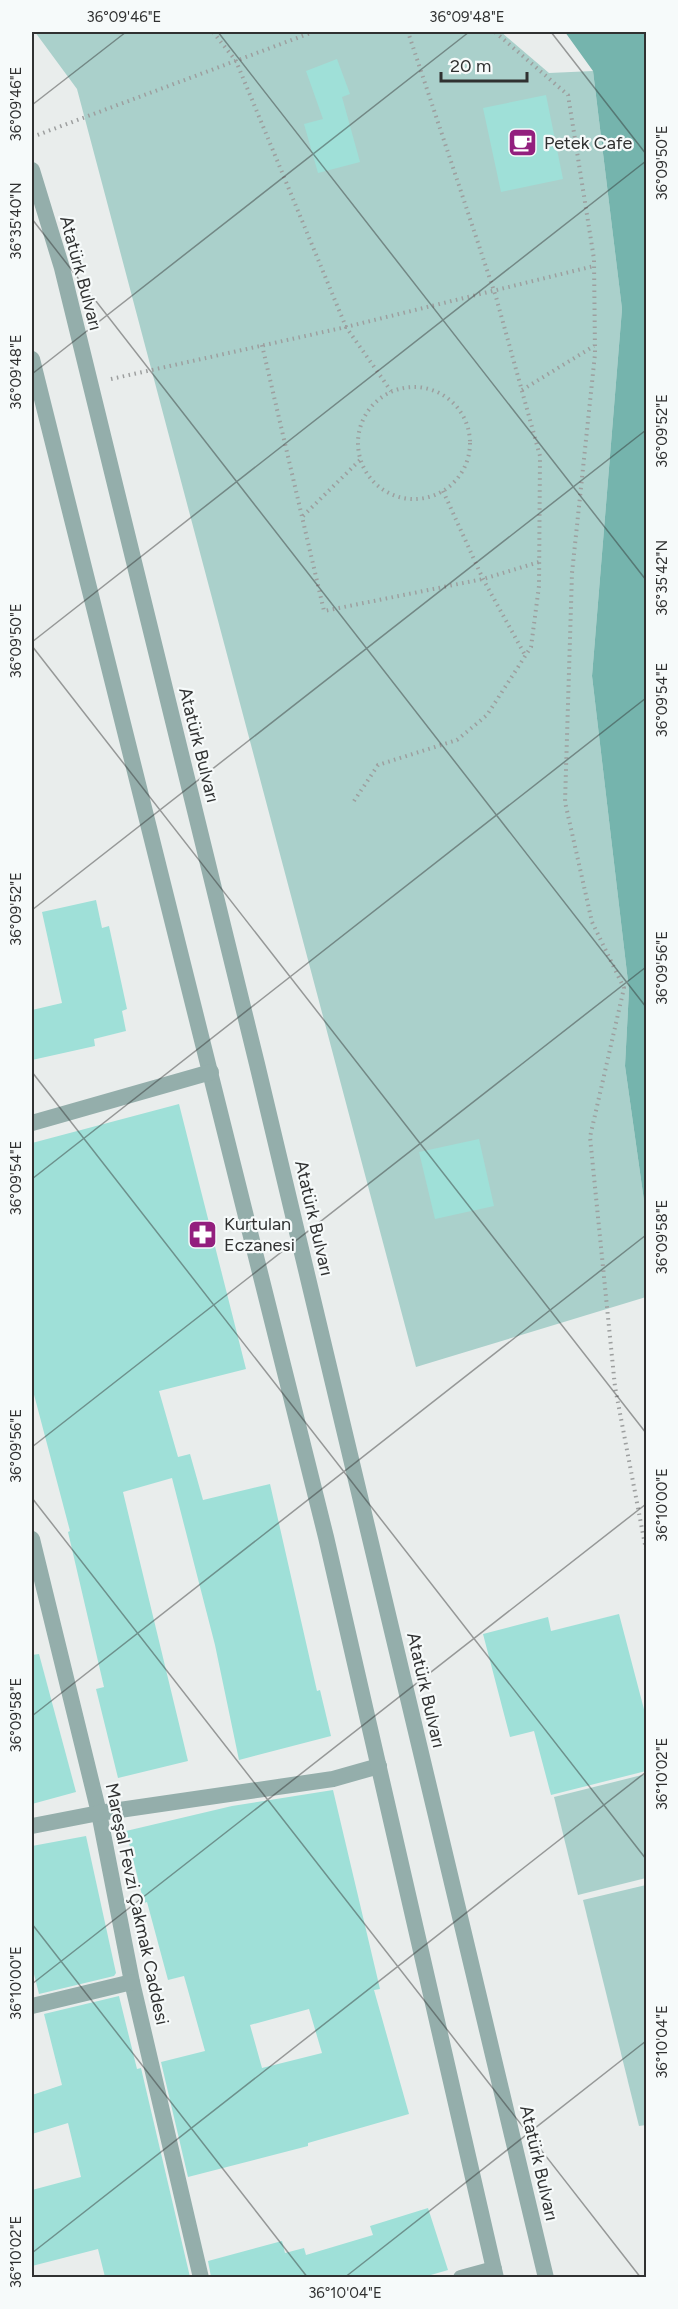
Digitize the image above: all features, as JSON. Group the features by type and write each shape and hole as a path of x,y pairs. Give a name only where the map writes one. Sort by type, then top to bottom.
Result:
{"street":[{"name":"Atatürk Bulvarı","path":"32,173 90,384 260,1075 546,2277"},
{"path":"32,230 48,225"},
{"path":"32,359 326,1537 495,2273 461,2277"},
{"path":"32,1123 211,1072"},
{"name":"Mareşal Fevzi Çakmak Caddesi","path":"32,1539 99,1813 132,1982 201,2277"},
{"path":"32,1826 99,1813 333,1779 379,1766"},
{"path":"32,2006 132,1982"}],"path":[{"path":"213,32 236,61 346,327 391,392"},
{"path":"32,137 313,32"},
{"path":"354,801 378,765 457,740 487,715 531,647 539,562 540,456 494,292 408,32"},
{"path":"495,32 568,94 594,266 594,346 572,573 565,802 592,922 624,988 590,1137 615,1387 646,1550"},
{"path":"90,384 346,327 594,266"},
{"path":"262,345 324,611 483,579 539,562"},
{"path":"522,390 594,346"},
{"path":"418,386 437,391 453,402 464,417 470,436 469,455 462,472 443,491 415,500 397,497 381,489 368,476 360,460 357,442 360,424 369,408 382,396 399,388 418,386"},
{"path":"302,516 360,460"},
{"path":"443,491 483,579 525,655"}],"shaded area":[{"path":"35,32 501,32 549,73 593,71 622,309 592,676 629,990 625,1066 646,1215 646,1297 416,1367 77,89"},
{"path":"565,32 646,32 646,1215 625,1066 629,990 592,676 622,309 593,71"},
{"path":"646,1774 646,1878 578,1895 554,1797"},
{"path":"646,1885 646,2125 639,2126 583,1900"}],"building":[{"path":"337,59 350,94 342,97 360,162 318,173 304,124 323,119 306,71"},
{"name":"Petek Cafe","path":"546,95 563,179 501,192 483,108"},
{"path":"96,900 102,928 109,926 127,1009 122,1011 126,1031 94,1039 95,1046 32,1060 32,1010 62,1003 42,912"},
{"path":"179,1104 246,1369 159,1391 178,1457 190,1454 203,1500 270,1484 317,1691 320,1690 331,1736 239,1760 215,1645 172,1478 123,1492 188,1761 118,1778 96,1689 104,1687 68,1532 70,1531 32,1387 32,1143"},
{"path":"479,1139 494,1206 435,1219 419,1152"},
{"path":"619,1614 646,1717 646,1771 551,1795 534,1731 510,1737 483,1634 548,1617 551,1631"},
{"path":"39,1654 76,1792 32,1804 32,1655"},
{"path":"333,1790 380,1989 374,1990 409,2114 308,2143 308,2146 188,2177 161,2062 205,2051 184,1976 168,1980 147,1902 144,1903 126,1831 232,1806","holes":["309,2009 322,2053 262,2068 250,2025"]},
{"path":"86,1836 116,1973 114,1976 39,1994 32,1966 32,1846"},
{"path":"119,1996 137,2069 141,2068 190,2277 105,2277 98,2249 32,2266 32,2190 81,2177 68,2123 32,2134 32,2095 62,2085 44,2014"},
{"path":"428,2208 448,2270 424,2277 211,2277 208,2261 282,2241 285,2253 304,2248 306,2255 373,2235 370,2226"}],"place":[{"name":"Petek Cafe","path":"523,143"},
{"name":"Kurtulan Eczanesi","path":"203,1234"}]}
